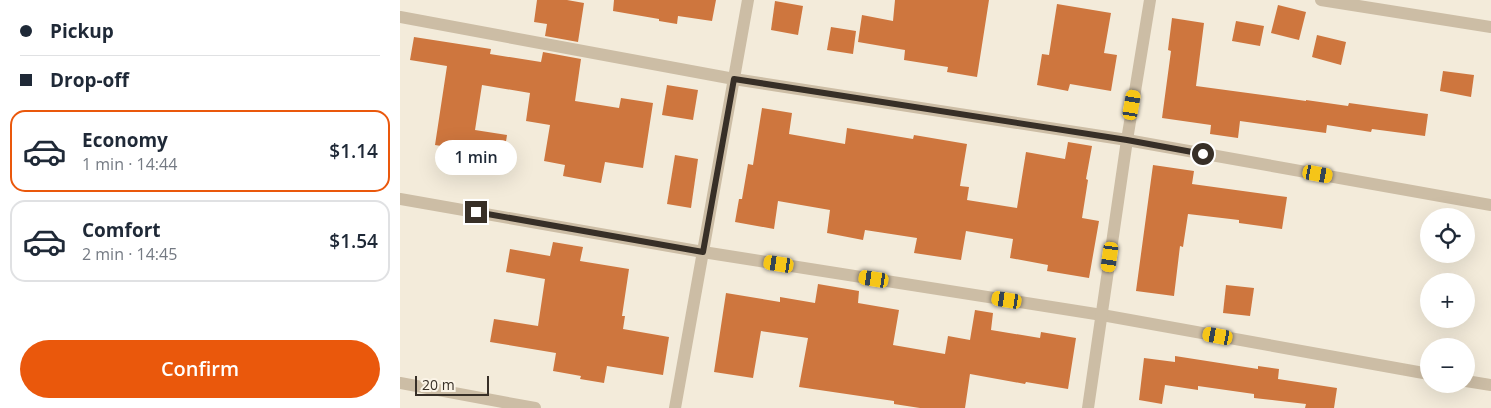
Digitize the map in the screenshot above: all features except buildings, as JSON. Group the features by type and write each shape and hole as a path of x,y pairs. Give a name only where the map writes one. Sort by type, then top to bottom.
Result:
{"street":[{"path":"675,408 748,0"},
{"path":"1088,408 1127,140 1150,0"},
{"path":"1321,0 1491,27"},
{"path":"400,17 734,79 1127,140 1491,205"},
{"path":"400,199 703,252 1102,315 1420,372"},
{"path":"1475,382 1491,385"},
{"path":"400,383 535,408"}],"route":[{"path":"476,212 703,252 734,79 1127,140 1203,154"}]}
